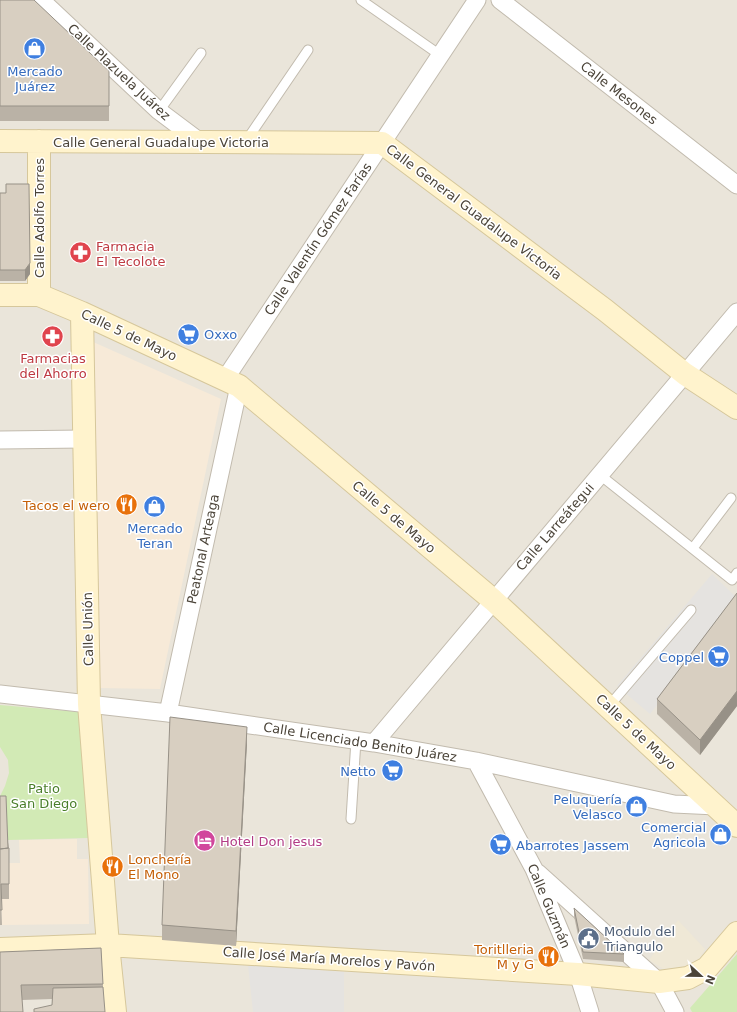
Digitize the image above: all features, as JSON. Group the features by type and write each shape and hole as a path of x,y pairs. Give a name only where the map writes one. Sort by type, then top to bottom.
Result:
{"street":[{"name":"Calle Plazuela Juárez","path":"41,0 159,111 198,141"},
{"name":"Calle Valentín Gómez Farías","path":"232,382 382,143 477,0"},
{"name":"Calle Mesones","path":"500,0 737,185"},
{"name":"Calle General Guadalupe Victoria","path":"0,141 382,143 605,310 685,374 737,408"},
{"name":"Calle Adolfo Torres","path":"39,142 39,296"},
{"name":"Calle 5 de Mayo","path":"0,295 39,296 82,313 232,382 493,600 737,826"},
{"name":"Calle Larreátegui","path":"374,742 737,312"},
{"name":"Calle Unión","path":"82,313 89,704 108,945 116,1012"},
{"name":"Peatonal Arteaga","path":"168,713 232,382"},
{"path":"0,440 84,439"},
{"name":"Calle Licenciado Benito Juárez","path":"0,694 168,713 374,742 476,761 674,804 716,806"},
{"name":"Calle Guzmán","path":"476,761 534,868 578,974 590,1012"},
{"path":"534,868 658,982 675,1012"},
{"name":"Calle José María Morelos y Pavón","path":"0,949 108,945 578,974 658,982 688,978 707,968 737,933"}],"lane":[{"path":"361,0 440,55"},
{"path":"246,142 308,50"},
{"path":"159,111 201,53"},
{"path":"600,475 732,580 737,573"},
{"path":"693,548 731,498"},
{"path":"609,706 691,610"},
{"path":"351,819 356,740"}],"shaded area":[{"path":"0,0 737,0 737,1012 0,1012"},
{"path":"91,341 221,399 160,689 99,688"},
{"path":"712,574 737,598 737,604 650,714 617,686"},
{"path":"77,839 77,859 88,859 89,924 2,925 1,899 9,863 20,863 19,840"},
{"path":"678,920 705,949 692,972 665,970 649,960"},
{"path":"248,965 344,972 344,1012 253,1012"}],"green space":[{"name":"Patio San Diego","path":"0,705 80,712 88,838 8,840 0,796 9,773 8,760 0,747"},
{"path":"737,954 737,1012 692,1012 690,1008"}],"building":[{"name":"Mercado Juárez","path":"0,0 34,0 109,71 109,106 0,106"},
{"path":"6,184 29,184 30,263 25,270 0,270 0,193 6,193"},
{"name":"Coppel","path":"737,593 737,691 700,740 657,699"},
{"name":"Hotel Don jesus","path":"170,717 247,727 236,931 162,925"},
{"path":"0,796 6,796 8,848 0,849"},
{"path":"9,848 9,884 1,884 2,910 0,910 0,849"},
{"name":"Modulo del Triangulo","path":"574,908 624,954 583,952"},
{"path":"101,948 103,984 21,985 23,1012 0,1012 0,952"},
{"path":"103,987 105,1012 34,1012 34,1009 52,1005 53,988"}],"place":[{"name":"Mercado Juárez","path":"35,49"},
{"name":"Farmacia El Tecolote","path":"81,253"},
{"name":"Oxxo","path":"188,334"},
{"name":"Farmacias del Ahorro","path":"53,336"},
{"name":"Tacos el wero","path":"126,505"},
{"name":"Mercado Teran","path":"155,506"},
{"name":"Coppel","path":"719,657"},
{"name":"Netto","path":"392,771"},
{"name":"Peluquería Velasco","path":"637,806"},
{"name":"Comercial Agricola","path":"721,834"},
{"name":"Hotel Don jesus","path":"204,841"},
{"name":"Abarrotes Jassem","path":"501,845"},
{"name":"Lonchería El Mono","path":"112,866"},
{"name":"Modulo del Triangulo","path":"588,938"},
{"name":"Toritlleria M y G","path":"549,956"}]}
